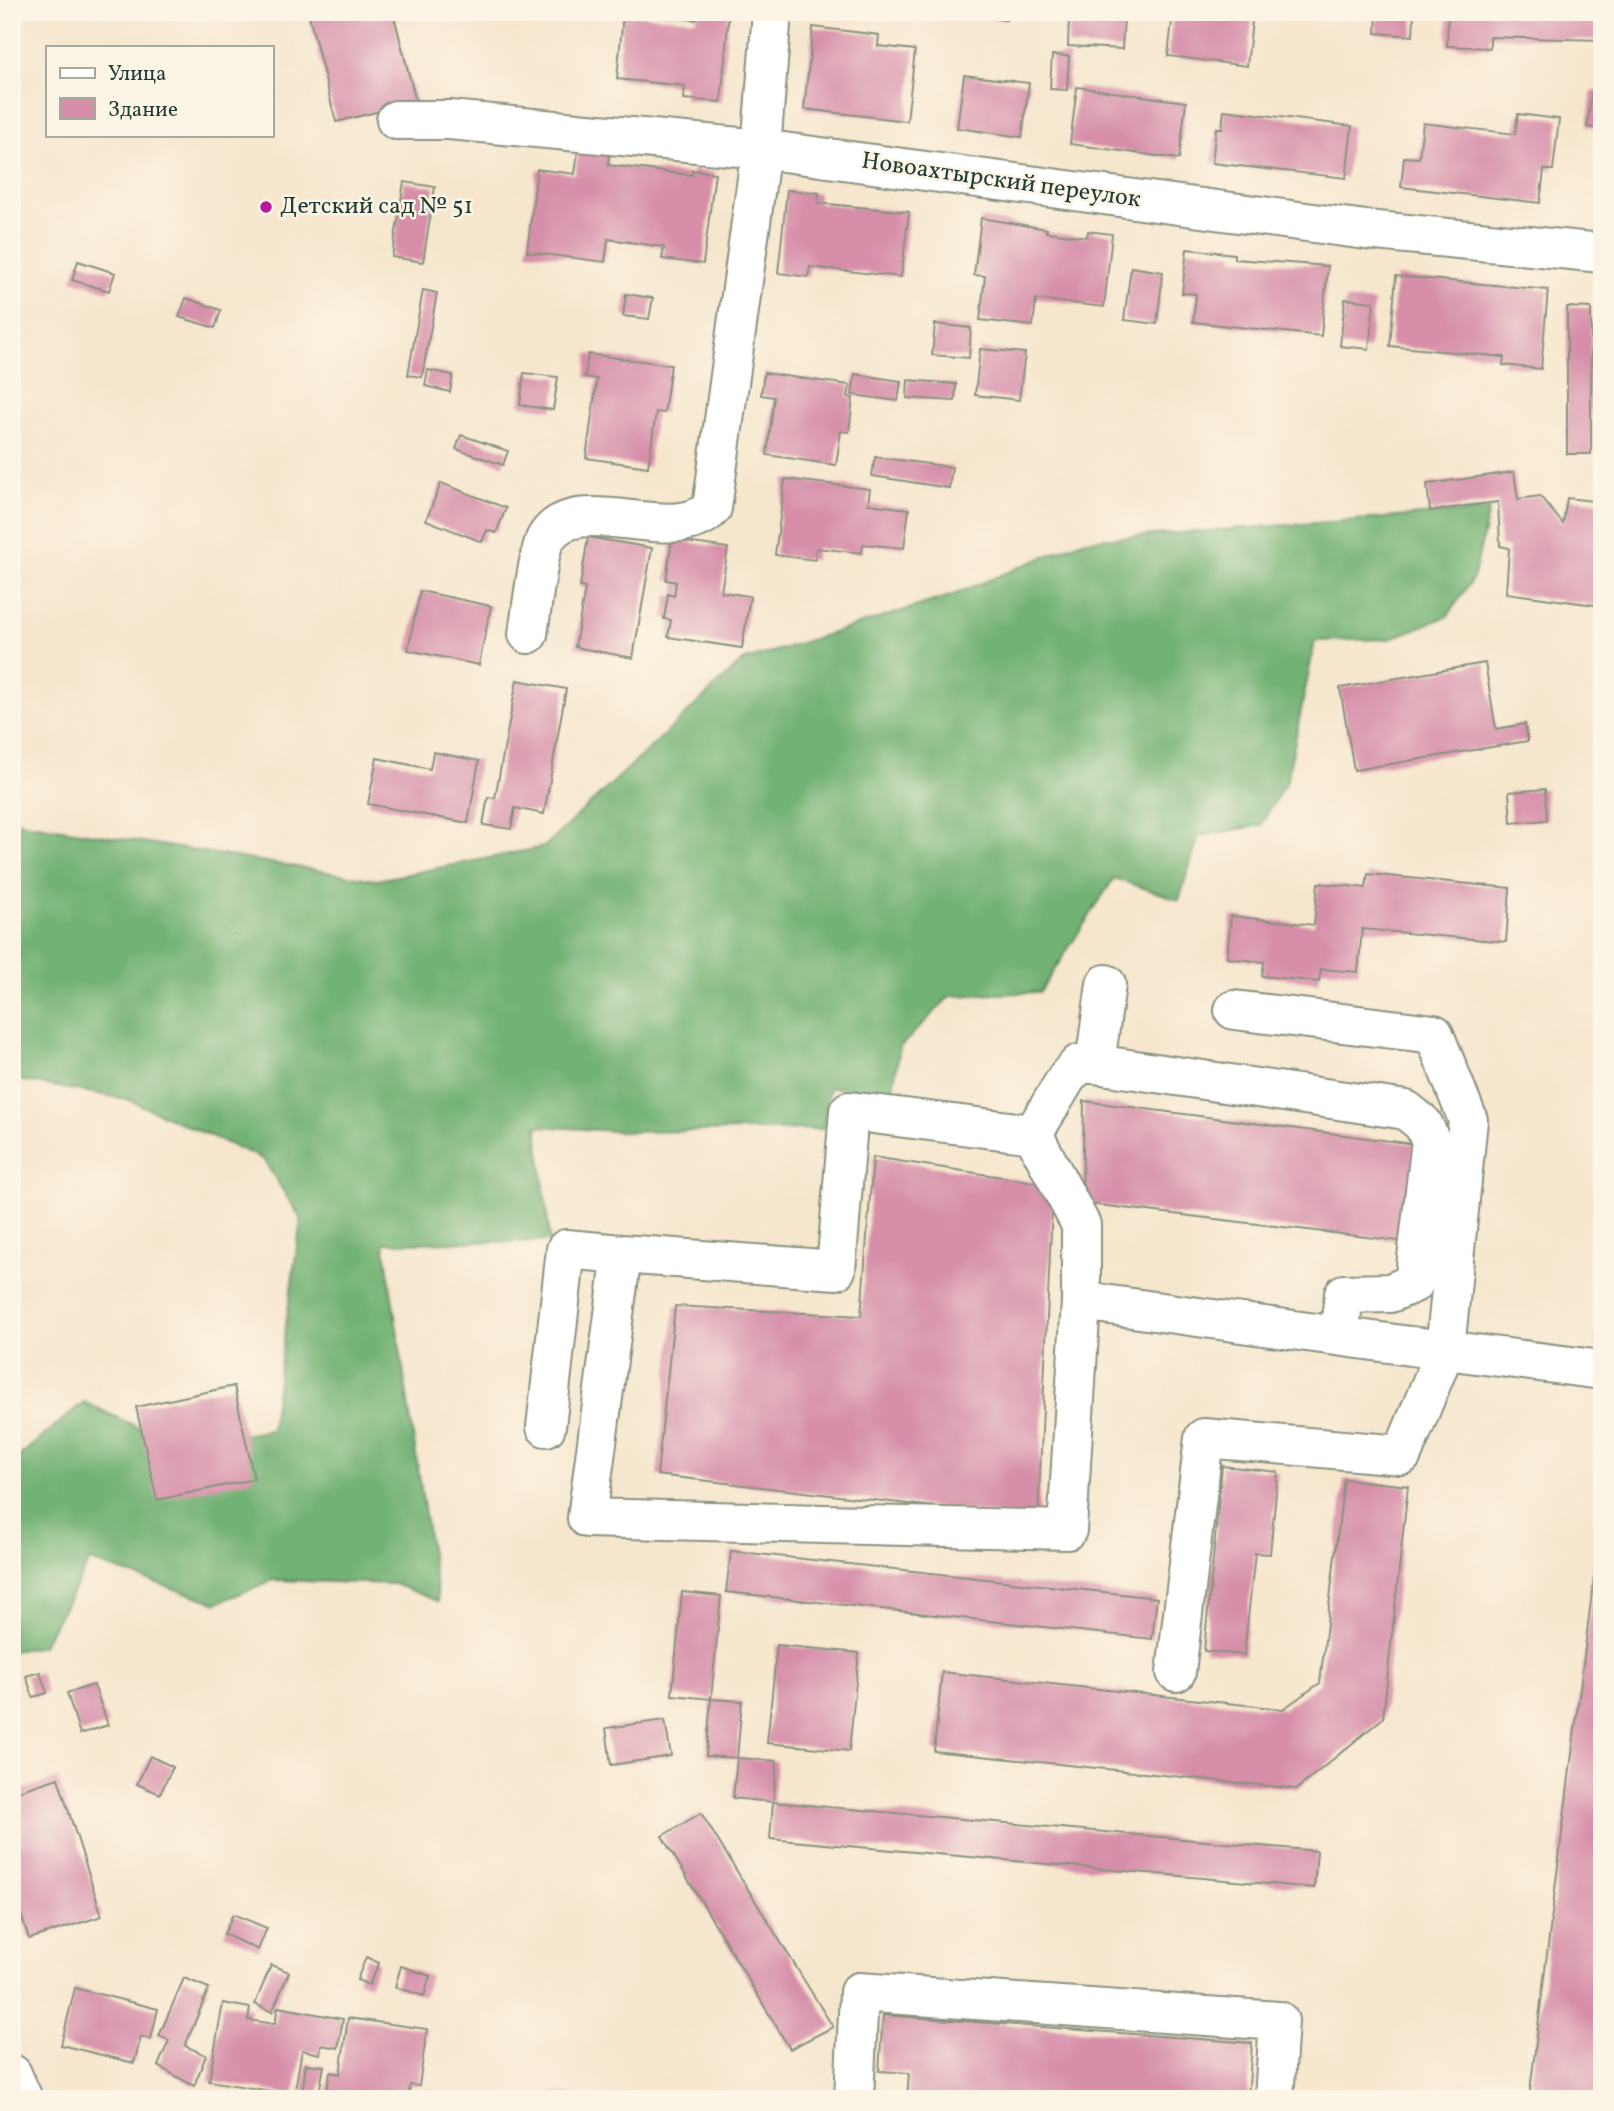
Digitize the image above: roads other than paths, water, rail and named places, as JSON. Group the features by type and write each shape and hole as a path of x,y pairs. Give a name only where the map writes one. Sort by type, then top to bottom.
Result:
{"street":[{"path":"528,634 545,539 559,523 578,518 682,522 702,518 712,508 761,149 772,12"},
{"name":"Новоахтырский переулок","path":"396,120 449,120 761,149 1366,230 1602,253"},
{"path":"1095,1064 1106,984"},
{"path":"1176,1672 1204,1438 1402,1455 1445,1350 1468,1119 1434,1034 1234,1010"},
{"path":"1033,1134 1067,1077 1079,1065 1095,1064 1406,1110 1423,1124 1431,1141 1414,1283 1390,1293 1344,1294 1339,1336"},
{"path":"546,1427 566,1249 836,1270 849,1111 1033,1134"},
{"path":"622,1254 587,1518 1067,1530 1081,1301 1081,1225 1033,1134"},
{"path":"1081,1301 1602,1370"},
{"path":"855,2099 859,1992 1279,2021 1274,2099"},
{"path":"12,2074 23,2099"}],"place":[{"name":"Детский сад № 51","path":"266,207"}]}
